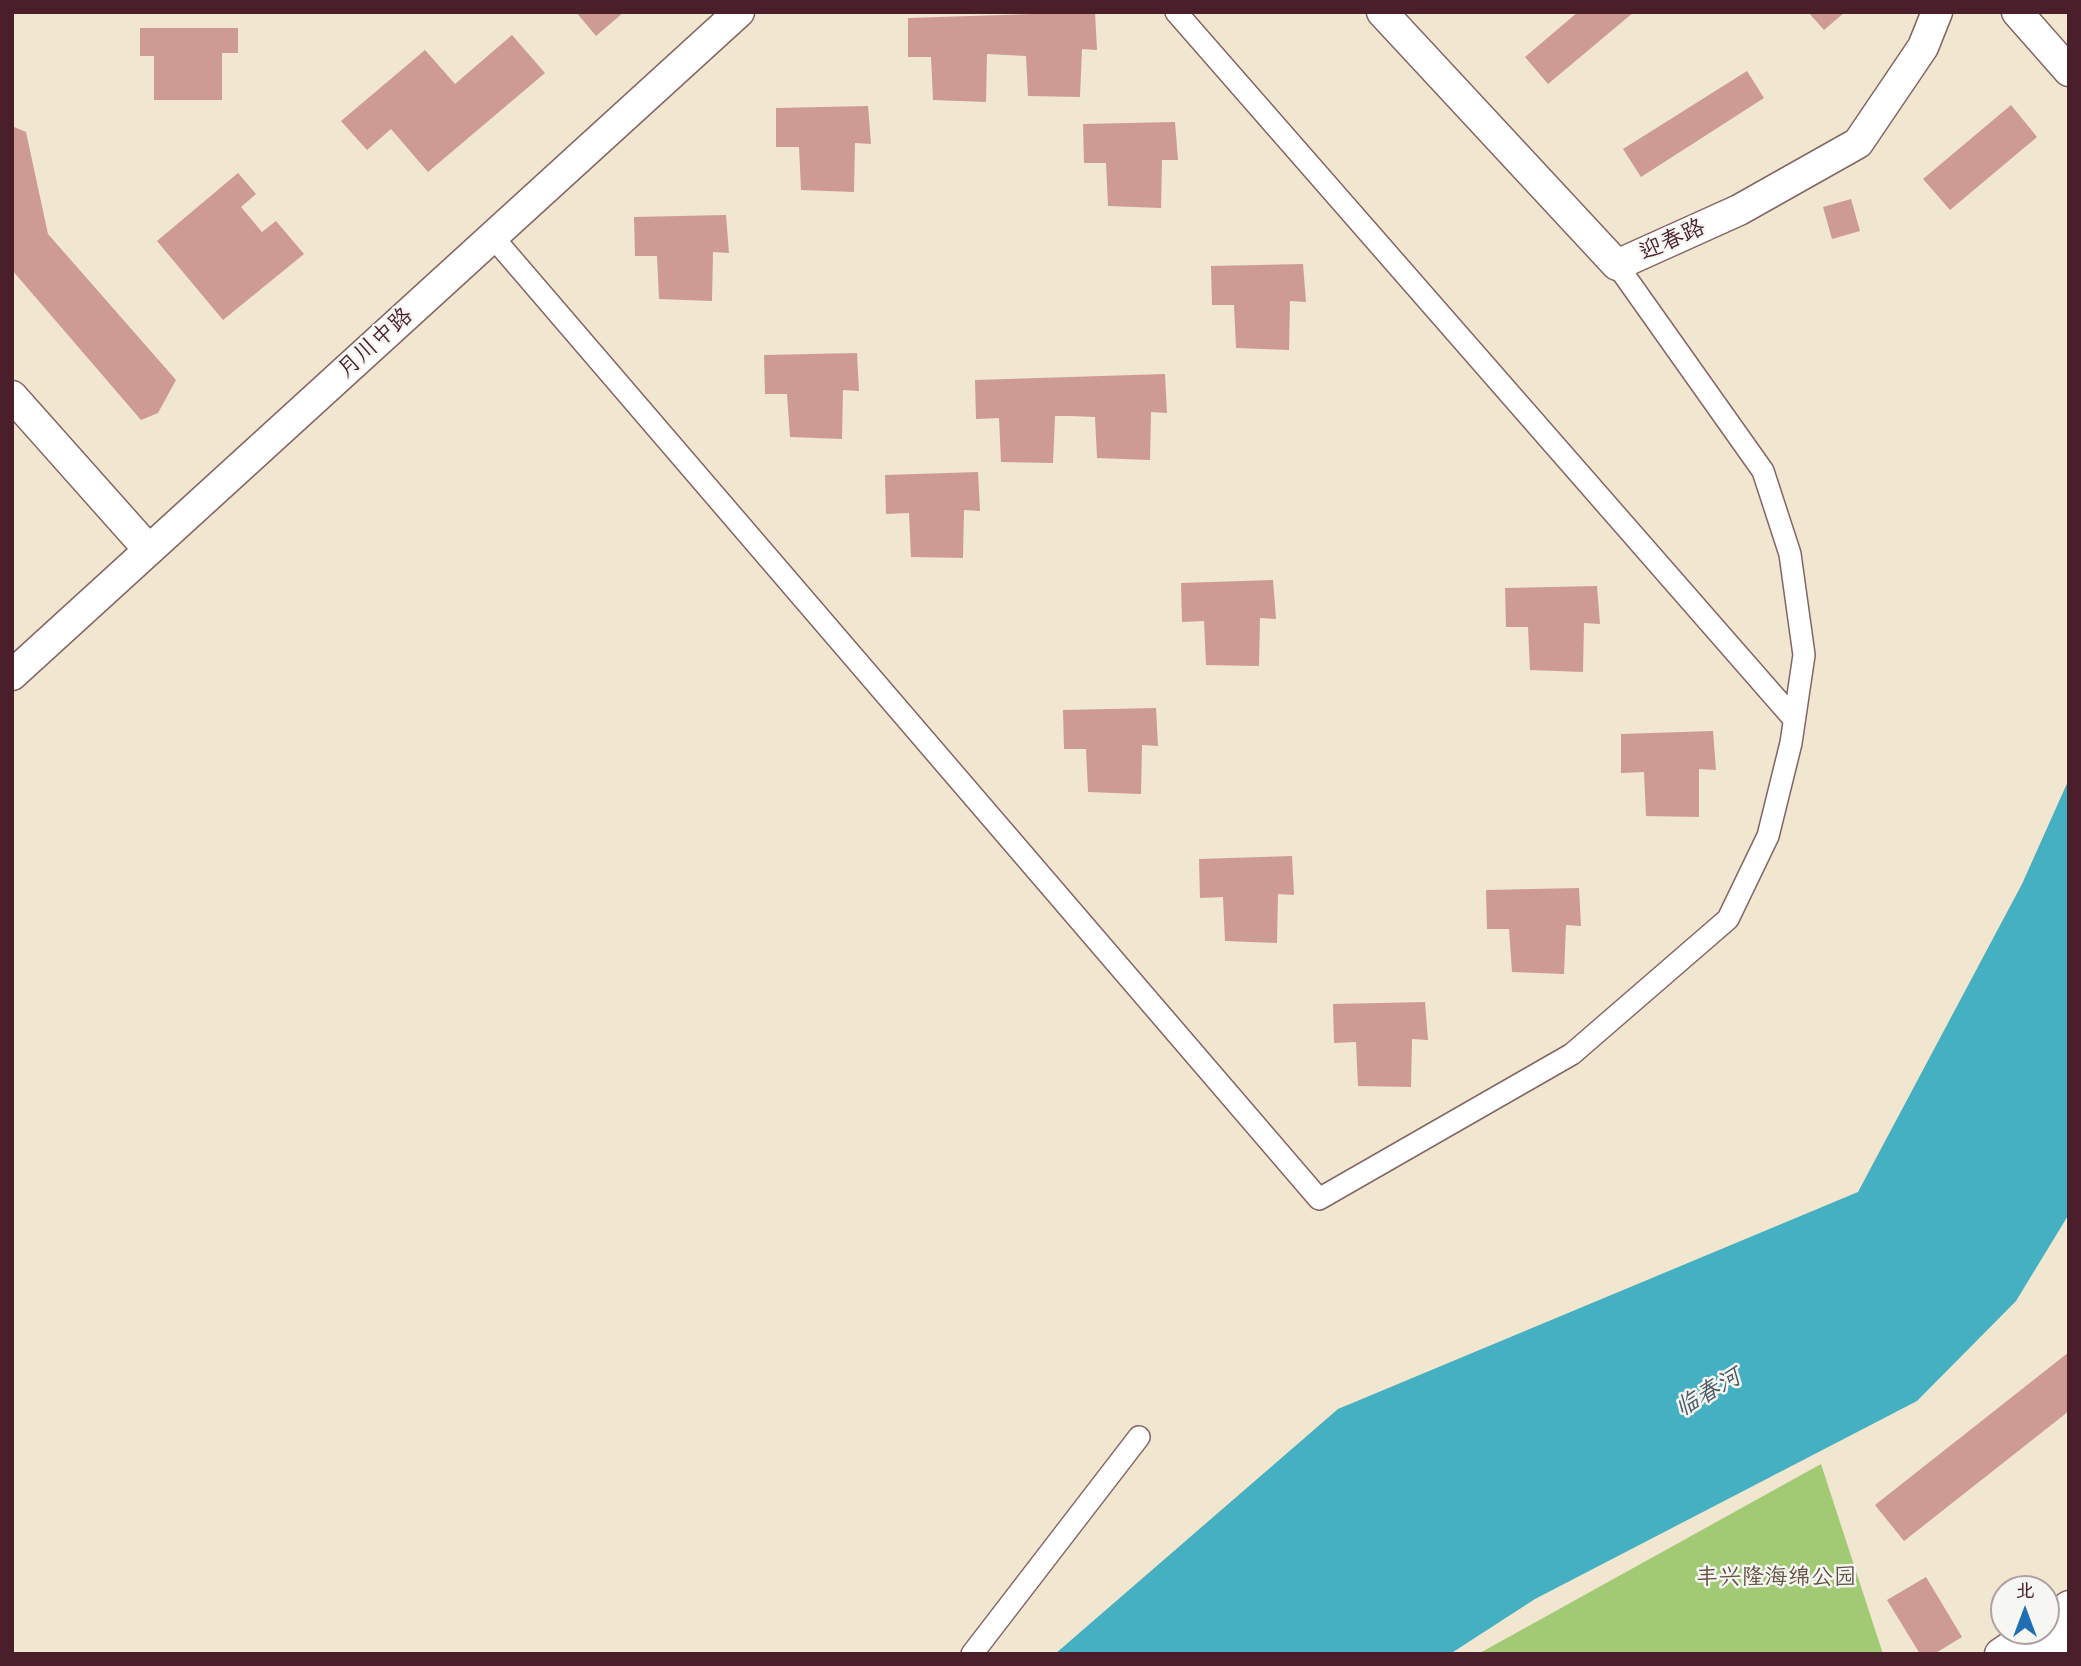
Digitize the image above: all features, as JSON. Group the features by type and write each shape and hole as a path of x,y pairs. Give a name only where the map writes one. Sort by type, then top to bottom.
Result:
{"street":[{"name":"月川中路","path":"12,676 740,12"},
{"path":"1176,12 1794,719"},
{"name":"迎春路","path":"1382,12 1617,265 1739,210 1858,144 1923,47 1937,12"},
{"path":"2017,12 2069,71"},
{"path":"492,236 1320,1199 1572,1054 1728,919 1768,836 1794,719 1804,655 1790,554 1763,471 1617,265"},
{"path":"12,396 149,550"},
{"path":"972,1654 1139,1437"},
{"path":"2038,1654 2069,1632"}],"green space":[{"name":"丰兴隆海绵公园","path":"1821,1464 1883,1654 1478,1654"}],"water":[{"name":"临春河","path":"2069,779 2069,1214 2016,1301 1917,1401 1535,1599 1450,1654 1055,1654 1338,1409 1858,1192 2022,884"}],"building":[{"path":"576,12 624,12 596,36"},
{"path":"1095,12 1097,50 1082,49 1080,97 1028,96 1026,56 987,54 986,102 933,100 931,57 908,57 908,18"},
{"path":"1578,12 1634,12 1548,84 1525,57"},
{"path":"1808,12 1845,12 1824,30"},
{"path":"140,28 238,28 238,53 222,53 222,100 154,100 154,56 140,56"},
{"path":"512,35 545,73 428,172 391,129 367,150 341,121 425,50 455,84"},
{"path":"1747,71 1764,98 1641,177 1623,149"},
{"path":"2011,105 2037,137 1950,210 1923,179"},
{"path":"868,106 871,144 855,143 854,192 801,190 799,147 776,147 776,108"},
{"path":"1175,122 1178,160 1162,160 1161,208 1108,206 1106,163 1084,163 1083,124"},
{"path":"12,126 26,132 48,234 176,380 158,413 141,420 12,270"},
{"path":"238,173 256,194 241,207 262,232 276,221 304,254 223,320 157,241"},
{"path":"1851,199 1860,231 1832,239 1823,207"},
{"path":"726,215 729,253 713,252 712,301 659,299 657,256 635,256 634,217"},
{"path":"1303,264 1306,302 1290,301 1289,350 1236,348 1234,305 1212,305 1211,266"},
{"path":"857,353 859,391 843,390 842,439 790,437 787,394 765,394 764,355"},
{"path":"1165,374 1167,413 1151,412 1150,460 1097,458 1095,417 1055,416 1053,463 1001,462 999,418 976,419 975,380"},
{"path":"978,472 980,511 964,510 963,558 911,557 909,513 886,514 885,475"},
{"path":"1273,580 1276,619 1260,618 1259,666 1206,665 1204,621 1182,622 1181,583"},
{"path":"1597,586 1600,624 1584,623 1583,672 1530,670 1528,627 1506,627 1505,588"},
{"path":"1156,708 1158,746 1142,745 1141,794 1088,792 1086,749 1064,749 1063,710"},
{"path":"1713,731 1716,770 1699,769 1699,817 1646,816 1644,772 1621,773 1621,734"},
{"path":"1292,856 1294,895 1278,894 1277,943 1225,941 1223,897 1200,898 1199,859"},
{"path":"1579,888 1581,926 1566,925 1564,974 1512,972 1509,929 1487,929 1486,890"},
{"path":"1425,1002 1428,1040 1412,1039 1411,1087 1358,1086 1356,1042 1334,1043 1333,1004"},
{"path":"2069,1352 2069,1411 1904,1541 1875,1505"},
{"path":"1926,1577 1962,1637 1934,1654 1920,1654 1887,1600"}]}
